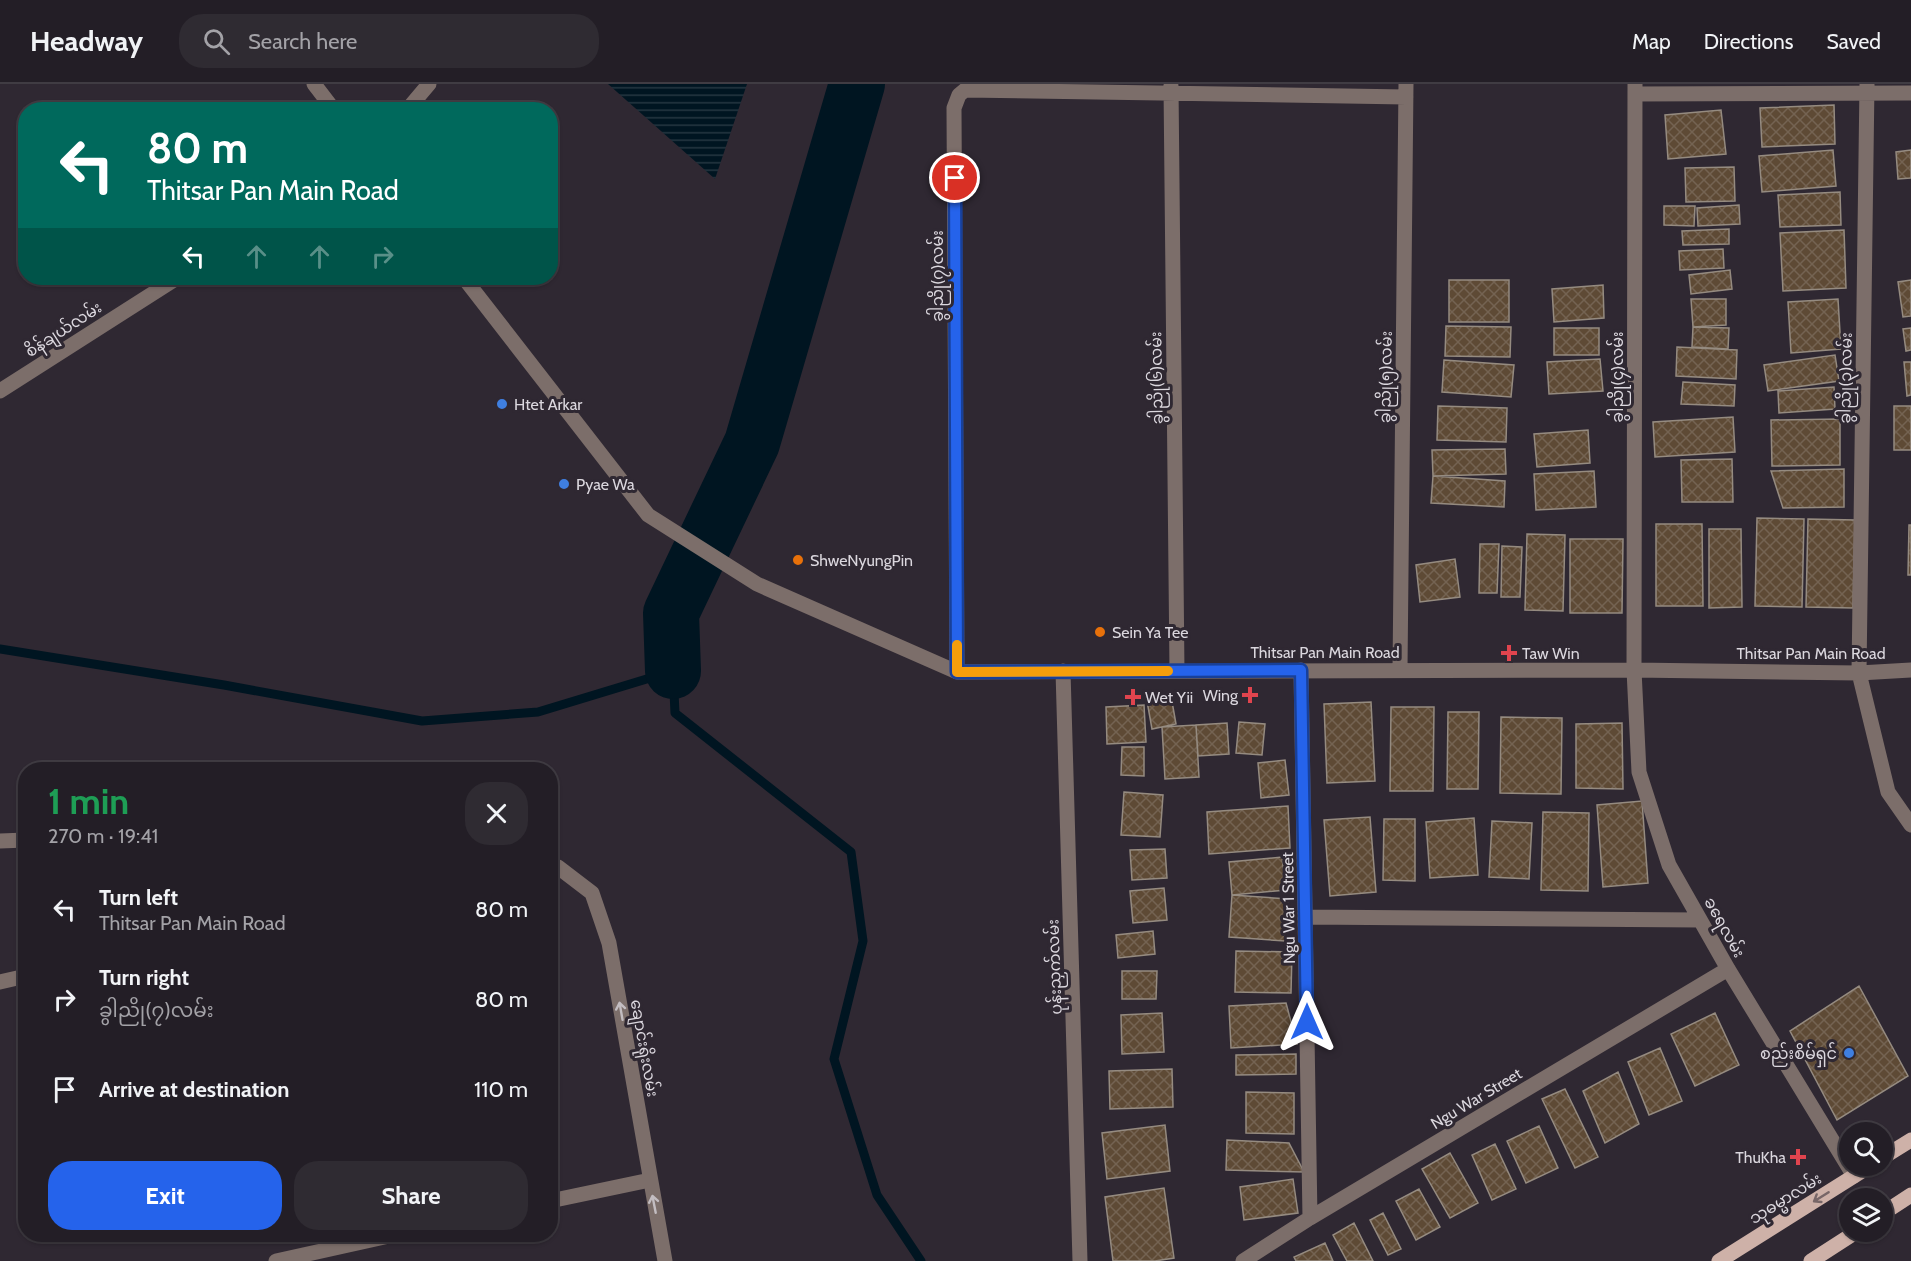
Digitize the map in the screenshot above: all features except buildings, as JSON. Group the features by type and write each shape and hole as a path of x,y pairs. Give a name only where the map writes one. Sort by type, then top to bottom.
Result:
{"main road":[{"path":"1893,1151 1911,1140"},
{"name":"သုဓမ္မာလမ်း","path":"1719,1261 1854,1176"},
{"path":"1893,1207 1911,1195"},
{"path":"1811,1261 1840,1242"}],"street":[{"path":"314,84 328,102"},
{"path":"414,102 429,84"},
{"path":"1171,89 1406,91"},
{"name":"ခွါညို(၆)လမ်း","path":"1171,89 1177,671"},
{"name":"ခွါညို(၇)လမ်း","path":"957,672 954,108 959,95 964,90 1171,89"},
{"path":"1635,89 1867,89 1911,93"},
{"name":"ခွါညို(၄)လမ်း","path":"1634,670 1635,89"},
{"name":"ခွါညို(၃)လမ်း","path":"1867,89 1859,673 1888,792 1911,825"},
{"name":"ခွါညို(၅)လမ်း","path":"1400,670 1406,91"},
{"name":"စိန်ချယ်လမ်း","path":"0,391 166,285"},
{"name":"Thitsar Pan Main Road","path":"469,285 648,515 757,584 957,672 1634,670 1859,673 1911,670"},
{"name":"Ngu War 1 Street","path":"1301,670 1310,1218"},
{"name":"ခရေလမ်း","path":"1634,670 1639,772 1670,865 1728,969 1839,1151"},
{"name":"ပုန်းညှက်လမ်း","path":"1063,671 1080,1261"},
{"path":"0,841 18,840"},
{"name":"ချောင်းရိုးလမ်း","path":"558,867 591,893 609,943 665,1261"},
{"path":"1306,917 1700,920"},
{"name":"Ngu War Street","path":"1244,1261 1310,1218 1728,969"},
{"path":"0,982 18,978"},
{"path":"558,1199 650,1180"},
{"path":"276,1261 362,1242"}],"water":[{"path":"608,84 747,84 715,179"}],"waterway":[{"path":"673,671 671,613 752,443 857,84"},
{"path":"0,649 224,685 422,721 538,712 673,671 675,713 851,852 863,941 834,1059 877,1195 921,1261"}],"slow traffic":[{"path":"957,645 957,672 1168,671"}],"place":[{"name":"Htet Arkar","path":"502,404"},
{"name":"Pyae Wa","path":"564,484"},
{"name":"ShweNyungPin","path":"798,560"},
{"name":"Sein Ya Tee","path":"1100,632"},
{"name":"Taw Win","path":"1509,653"},
{"name":"Wing","path":"1250,695"},
{"name":"Wet Yii","path":"1133,697"},
{"name":"စည်းစိမ်ရှင်","path":"1849,1053"},
{"name":"ThuKha","path":"1798,1157"}],"route":[{"path":"955,178 957,672 1301,670 1307,1022"}]}
